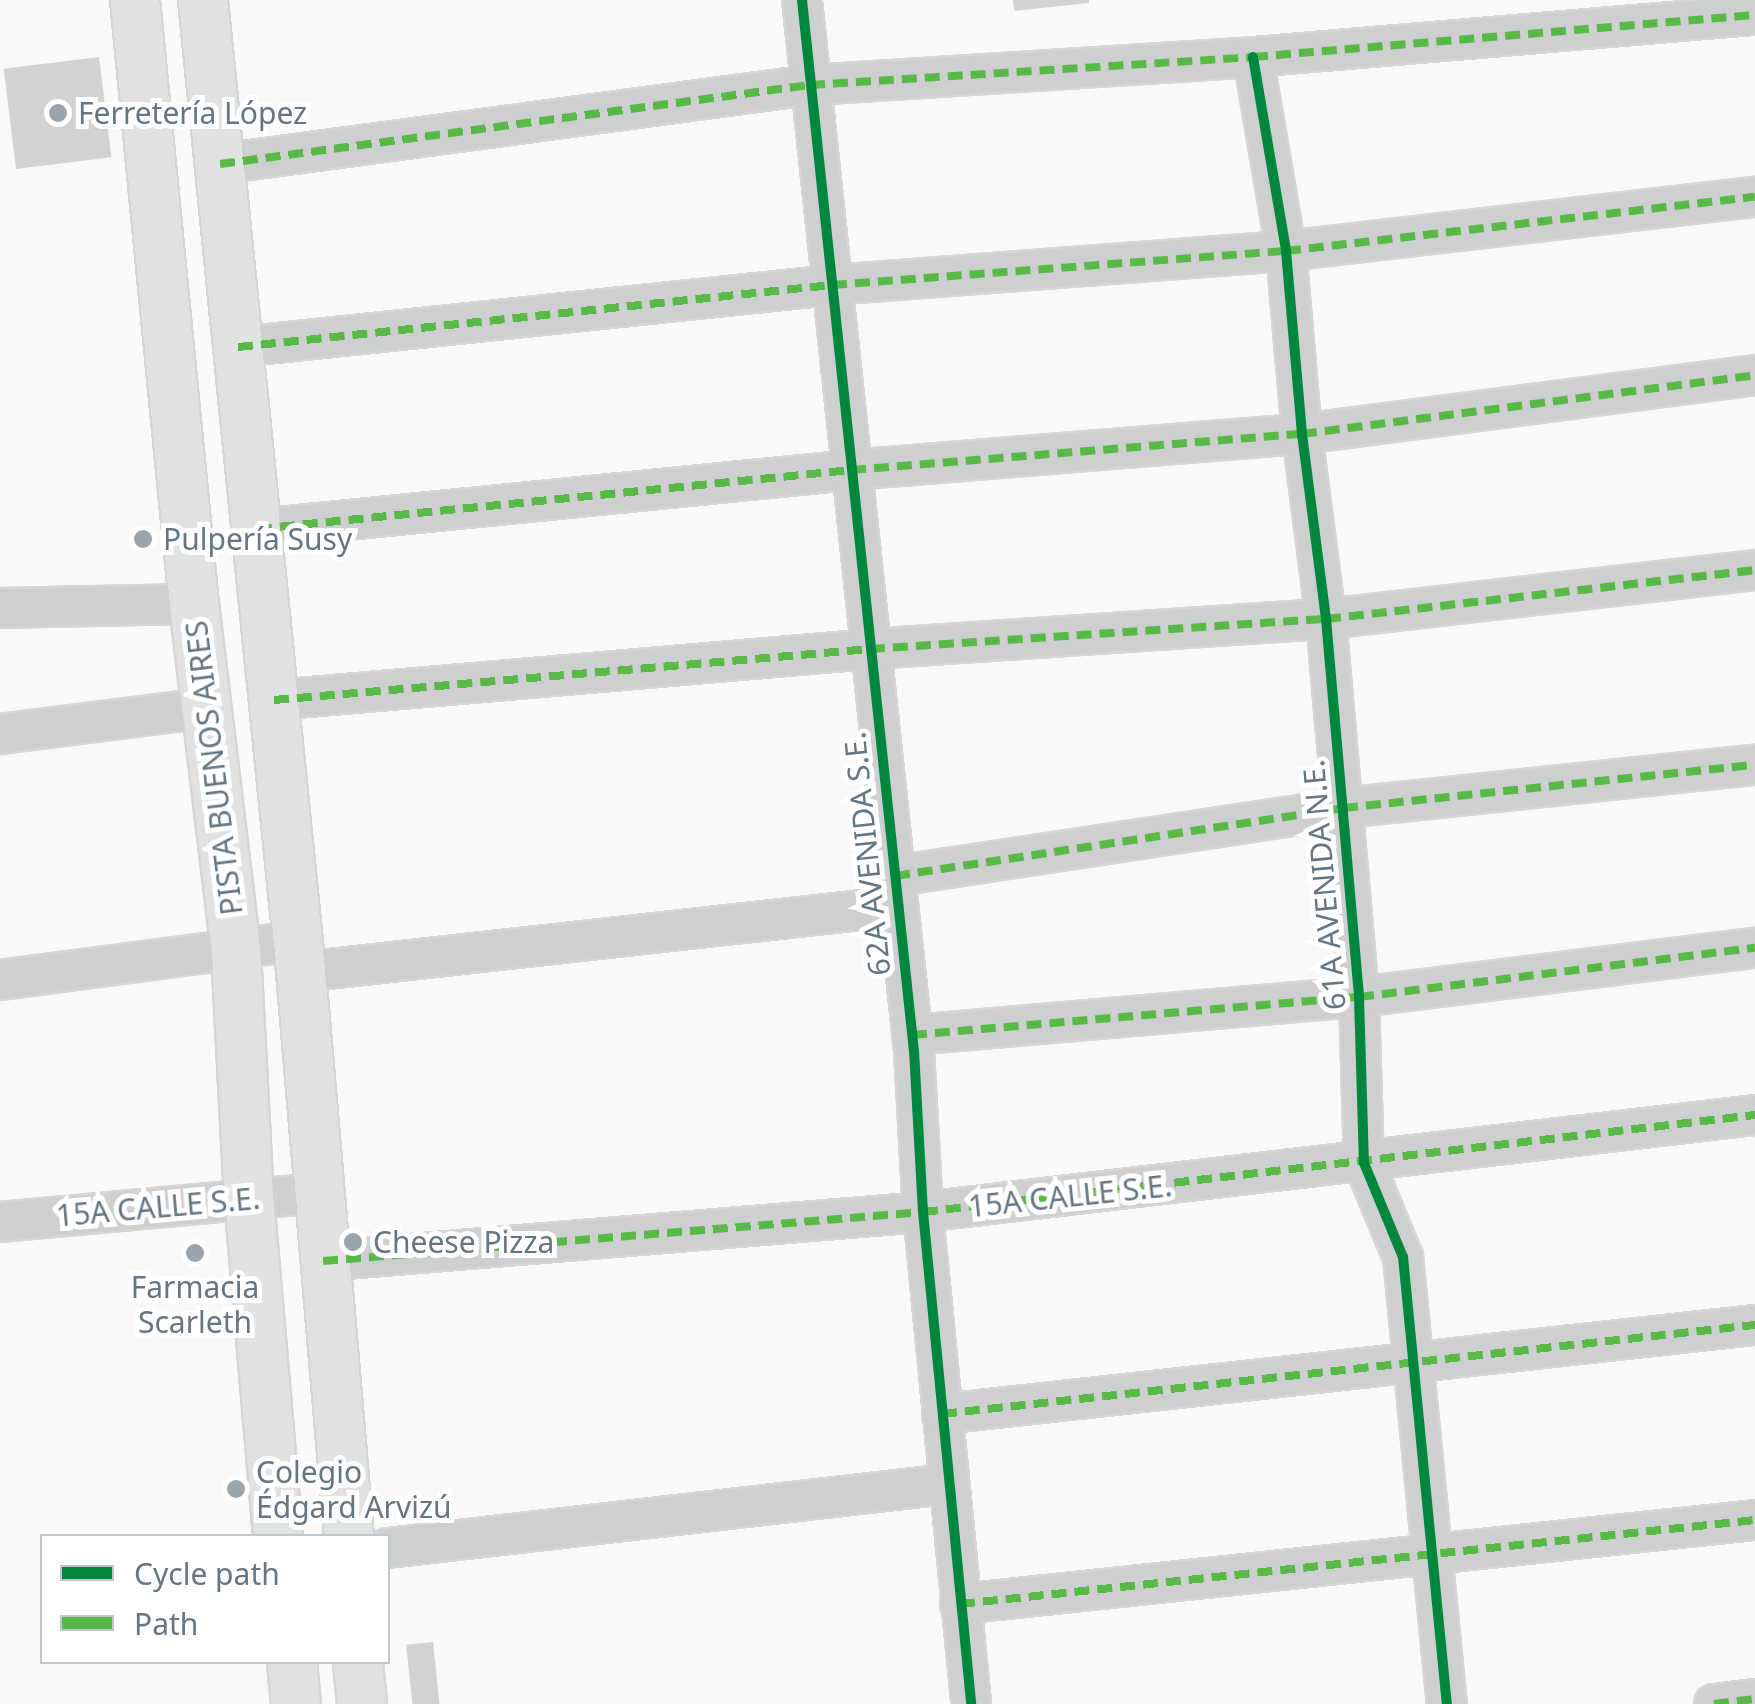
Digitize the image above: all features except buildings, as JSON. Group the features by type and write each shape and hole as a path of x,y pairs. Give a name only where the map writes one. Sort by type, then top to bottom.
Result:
{"main road":[{"name":"PISTA BUENOS AIRES","path":"135,0 194,604 236,951 249,1198 278,1534"},
{"path":"203,0 300,957 316,1193 349,1534"},
{"path":"292,1664 296,1704"},
{"path":"358,1664 362,1704"}],"street":[{"name":"62A AVENIDA S.E.","path":"802,0 912,1035 922,1212 970,1704"},
{"path":"220,164 810,85 1752,20"},
{"name":"61A AVENIDA N.E.","path":"1253,57 1286,250 1302,434 1326,619 1359,997 1364,1163 1404,1257 1448,1704"},
{"path":"238,347 832,285 1286,250 1755,196"},
{"path":"257,529 851,470 1302,434 1755,375"},
{"path":"274,700 870,649 1326,619 1755,570"},
{"path":"0,608 194,604"},
{"path":"0,734 206,708"},
{"path":"0,980 236,951 300,957 896,891 1344,808 1755,765"},
{"path":"912,1035 1359,997 1755,948"},
{"name":"15A CALLE S.E.","path":"323,1261 922,1212 1755,1115"},
{"name":"15A CALLE S.E.","path":"0,1222 316,1193"},
{"path":"942,1414 1755,1326"},
{"path":"390,1548 948,1484"},
{"path":"960,1604 1755,1520"},
{"path":"1714,1704 1755,1699"}],"marked path":[{"path":"220,164 810,85 1253,57 1751,15"},
{"path":"238,347 832,285 1286,251 1755,197"},
{"path":"257,529 851,470 1302,434 1755,375"},
{"path":"274,700 870,649 1326,619 1755,570"},
{"path":"895,876 1343,808 1755,765"},
{"path":"912,1035 1359,997 1755,948"},
{"path":"323,1261 923,1212 1755,1115"},
{"path":"942,1414 1755,1325"},
{"path":"960,1604 1755,1520"},
{"path":"1714,1704 1755,1699"}],"cycle path":[{"path":"802,0 914,1051 923,1212 971,1704"},
{"path":"1253,57 1286,251 1302,434 1326,619 1359,997 1364,1163 1403,1257 1447,1704"}],"place":[{"name":"Ferretería López","path":"58,113"},
{"name":"Pulpería Susy","path":"143,539"},
{"name":"Cheese Pizza","path":"353,1242"},
{"name":"Farmacia Scarleth","path":"195,1253"},
{"name":"Colegio Édgard Arvizú","path":"236,1489"}]}
